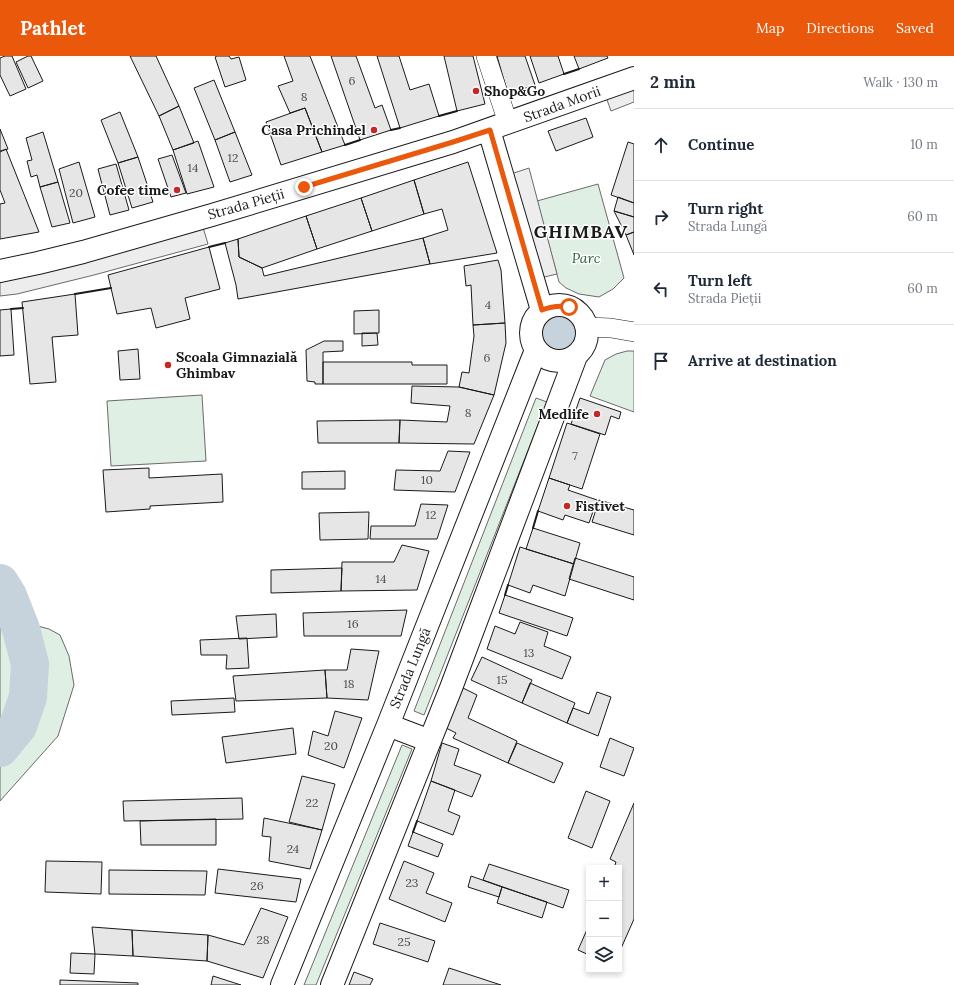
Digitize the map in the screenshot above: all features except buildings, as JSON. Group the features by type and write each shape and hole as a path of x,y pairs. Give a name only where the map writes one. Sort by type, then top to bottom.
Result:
{"street":[{"path":"486,56 499,127 542,310"},
{"name":"Strada Morii","path":"499,127 634,78"},
{"name":"Strada Pieții","path":"0,271 53,260 152,232 408,156 499,127"},
{"path":"560,305 577,311 583,318 587,327 588,335 582,350 576,356 559,362 550,361 542,357 536,350 530,334 536,316 542,310 550,306 560,305"},
{"path":"587,327 611,328 634,332"},
{"name":"Strada Lungă","path":"282,985 388,725 536,350"},
{"path":"332,985 454,681 576,356"},
{"path":"388,725 430,742"}],"green space":[{"name":"Parc","path":"598,184 624,278 613,289 599,297 579,294 566,288 559,282 537,201"},
{"path":"634,351 634,412 590,396 605,360 616,354"},
{"path":"202,395 206,461 111,466 107,401"},
{"path":"536,398 547,402 424,715 414,711"},
{"path":"0,623 30,624 49,629 60,635 69,656 74,685 58,736 0,801"},
{"path":"402,745 412,749 316,985 304,985"}],"shaded area":[{"path":"634,87 634,102 611,111 606,97"},
{"path":"529,168 557,274 540,278 511,174"},
{"path":"202,224 208,244 94,275 17,294 0,296 0,276"},
{"path":"556,316 562,316 566,317 573,323 576,333 575,340 569,347 562,350 556,350 552,349 545,343 542,336 542,330 543,326 549,319"}],"waterway":[{"path":"0,583 8,596 21,629 30,664 28,697 18,726 0,748"}],"wall":[{"path":"564,74 579,69"},
{"path":"439,116 457,111"},
{"path":"391,130 400,128"},
{"path":"345,145 360,140"},
{"path":"209,247 225,243"},
{"path":"75,294 111,288"},
{"path":"11,309 23,308"},
{"path":"533,528 538,511"},
{"path":"505,595 508,585"},
{"path":"413,832 417,821"}],"place":[{"name":"Shop&Go","path":"476,91"},
{"name":"Casa Prichindel","path":"374,130"},
{"name":"Cofee time","path":"177,190"},
{"name":"Scoala Gimnazială Ghimbav","path":"168,365"},
{"name":"Medlife","path":"597,414"},
{"name":"Fistivet","path":"567,506"}],"district":[{"name":"GHIMBAV","path":"581,232"}],"route":[{"path":"304,187 490,130 542,310 550,306 560,305 569,307"}]}
